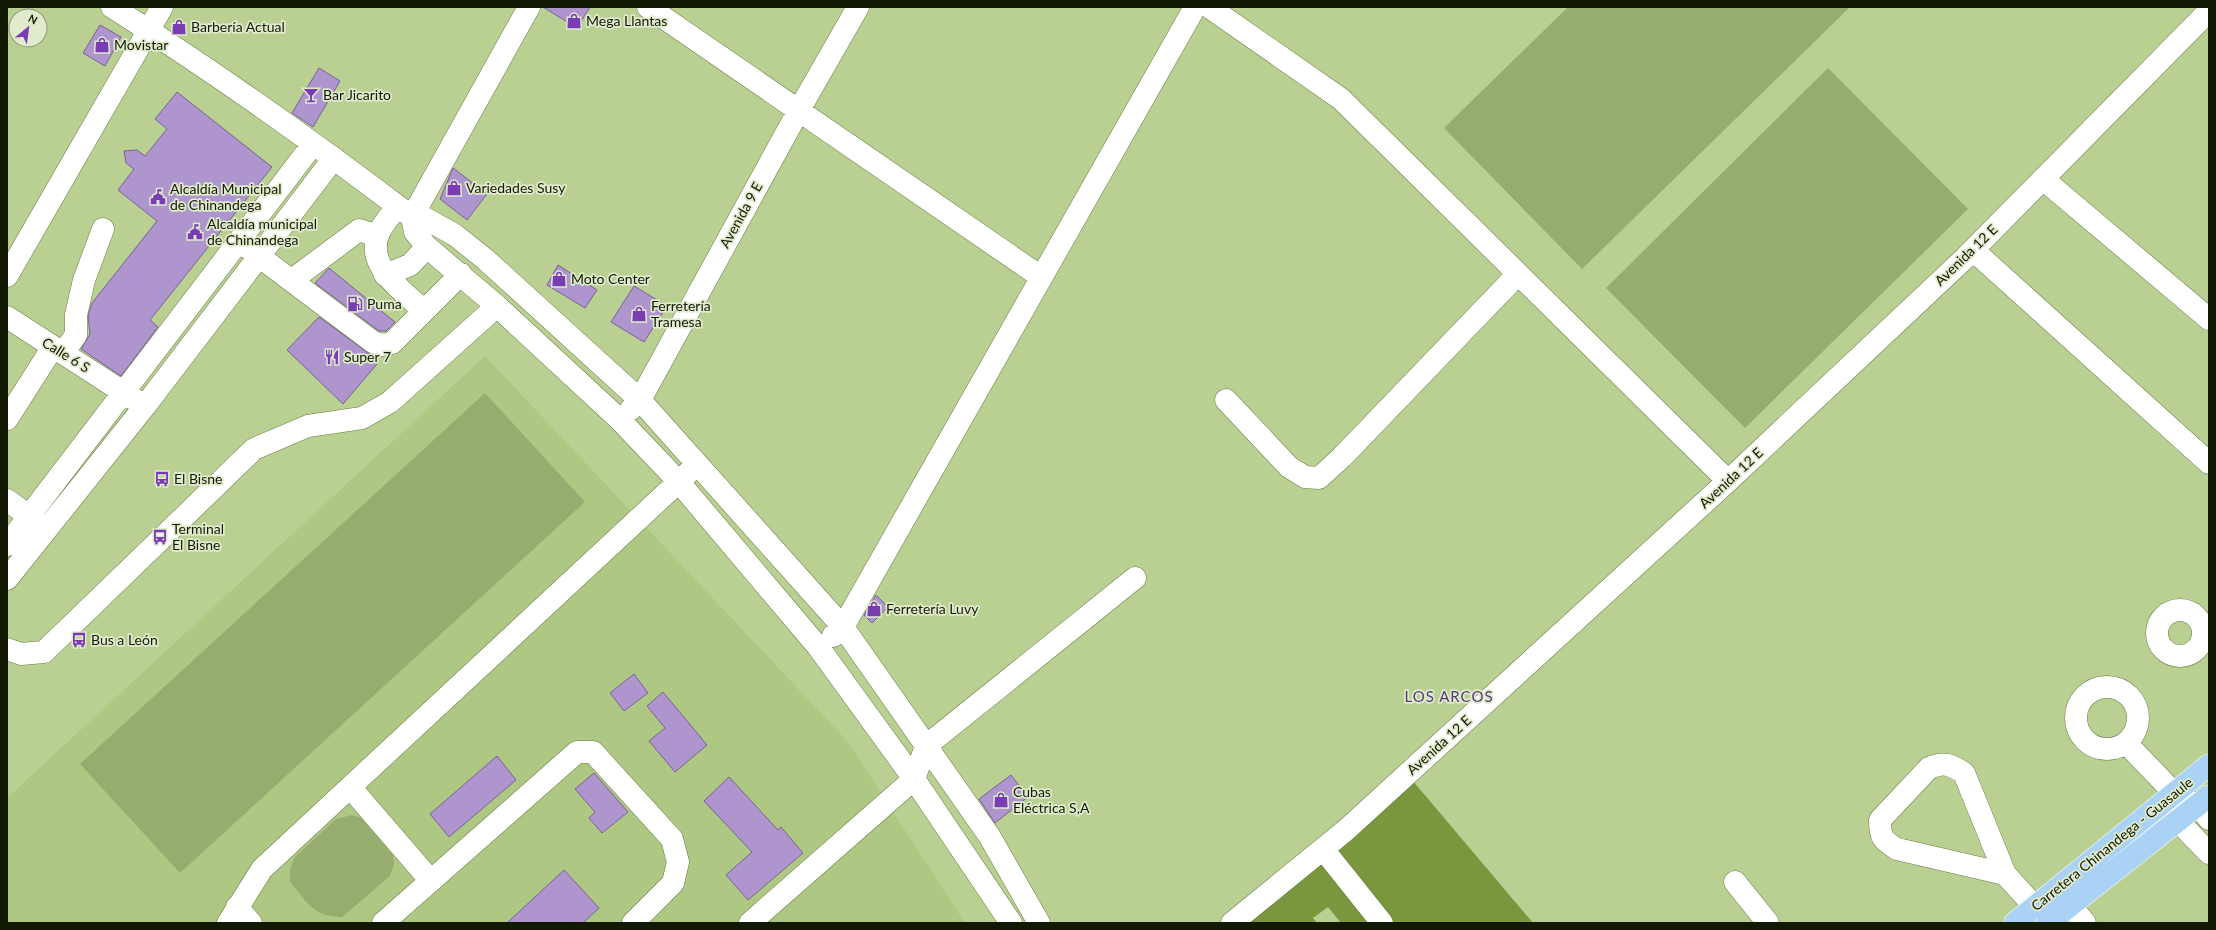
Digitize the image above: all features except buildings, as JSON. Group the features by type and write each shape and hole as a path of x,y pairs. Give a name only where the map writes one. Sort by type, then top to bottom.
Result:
{"highway":[{"name":"Carretera Chinandega - Guasaule","path":"2042,915 2209,765"},
{"name":"Carretera Chinandega - Guasaule","path":"2015,923 2070,905 2179,822 2205,807"}],"street":[{"path":"112,7 149,30 334,158 405,212 426,219 454,235 485,259 640,400 843,627 990,837 1039,923"},
{"path":"7,276 162,7"},
{"path":"423,310 385,275 376,258 376,242 380,229 405,212 529,7"},
{"path":"648,7 1041,277"},
{"name":"Avenida 9 E","path":"619,419 640,400 798,110 858,7"},
{"path":"819,648 843,627 1195,7"},
{"path":"1209,7 1341,99 1728,481"},
{"name":"Avenida 12 E","path":"1232,923 1323,848 1728,481 1973,250 2209,11"},
{"path":"7,545 313,144"},
{"path":"7,580 145,406 334,158"},
{"path":"2043,179 2209,319"},
{"path":"405,212 415,232 427,247 461,274 497,306 619,419 678,481 819,648 914,779 1011,923"},
{"path":"7,419 58,350 76,335 76,315 84,280 103,229"},
{"path":"292,280 359,230 378,236"},
{"path":"239,241 373,342 382,345 392,343 423,310 461,274"},
{"path":"385,275 410,265 427,247"},
{"path":"1973,250 2209,463"},
{"path":"1226,400 1289,467 1305,477 1319,478 1342,457 1518,274"},
{"path":"7,649 20,654 44,652 254,449 308,426 362,418 390,402 497,306"},
{"name":"Calle 6 S","path":"7,317 145,406"},
{"path":"251,923 232,915 262,869 698,464"},
{"path":"7,500 47,529"},
{"path":"750,923 914,779 926,746 1135,578"},
{"path":"2127,744 2175,794 2205,807"},
{"path":"383,923 577,752 593,752 672,839 678,862 673,883 633,923"},
{"path":"2005,874 1897,849 1886,842 1880,833 1880,820 1929,768 1939,763 1950,764 1964,773 2005,874 2042,915"},
{"path":"350,787 431,881"},
{"path":"2175,794 2179,822 2209,853"},
{"path":"1323,848 1382,923"},
{"path":"1735,882 1768,923"},
{"path":"2070,905 2085,923"}],"shaded area":[{"path":"1568,7 1850,7 1582,269 1444,128"},
{"path":"1828,68 1968,209 1745,428 1606,288"},
{"path":"485,356 848,742 965,923 7,923 7,798"},
{"path":"485,393 585,502 180,873 80,764"},
{"path":"1407,774 1533,923 1341,923 1328,907 1313,918 1317,923 1229,923"},
{"path":"352,815 361,818 393,855 394,864 390,876 342,917 332,916 318,911 307,902 290,882 290,870 294,858 336,819"}],"place":[{"name":"Mega Llantas","path":"574,21"},
{"name":"Barbería Actual","path":"179,27"},
{"name":"Movistar","path":"102,45"},
{"name":"Bar Jicarito","path":"311,95"},
{"name":"Variedades Susy","path":"454,188"},
{"name":"Alcaldía Municipal de Chinandega","path":"158,197"},
{"name":"Alcaldía municipal de Chinandega","path":"195,232"},
{"name":"Moto Center","path":"559,279"},
{"name":"Puma","path":"355,304"},
{"name":"Ferretería Tramesa","path":"639,314"},
{"name":"Super 7","path":"332,357"},
{"name":"El Bisne","path":"162,479"},
{"name":"Terminal El Bisne","path":"160,537"},
{"name":"Ferretería Luvy","path":"874,609"},
{"name":"Bus a León","path":"79,640"},
{"name":"Cubas Eléctrica S,A","path":"1001,800"}],"district":[{"name":"LOS ARCOS","path":"1449,697"}]}
